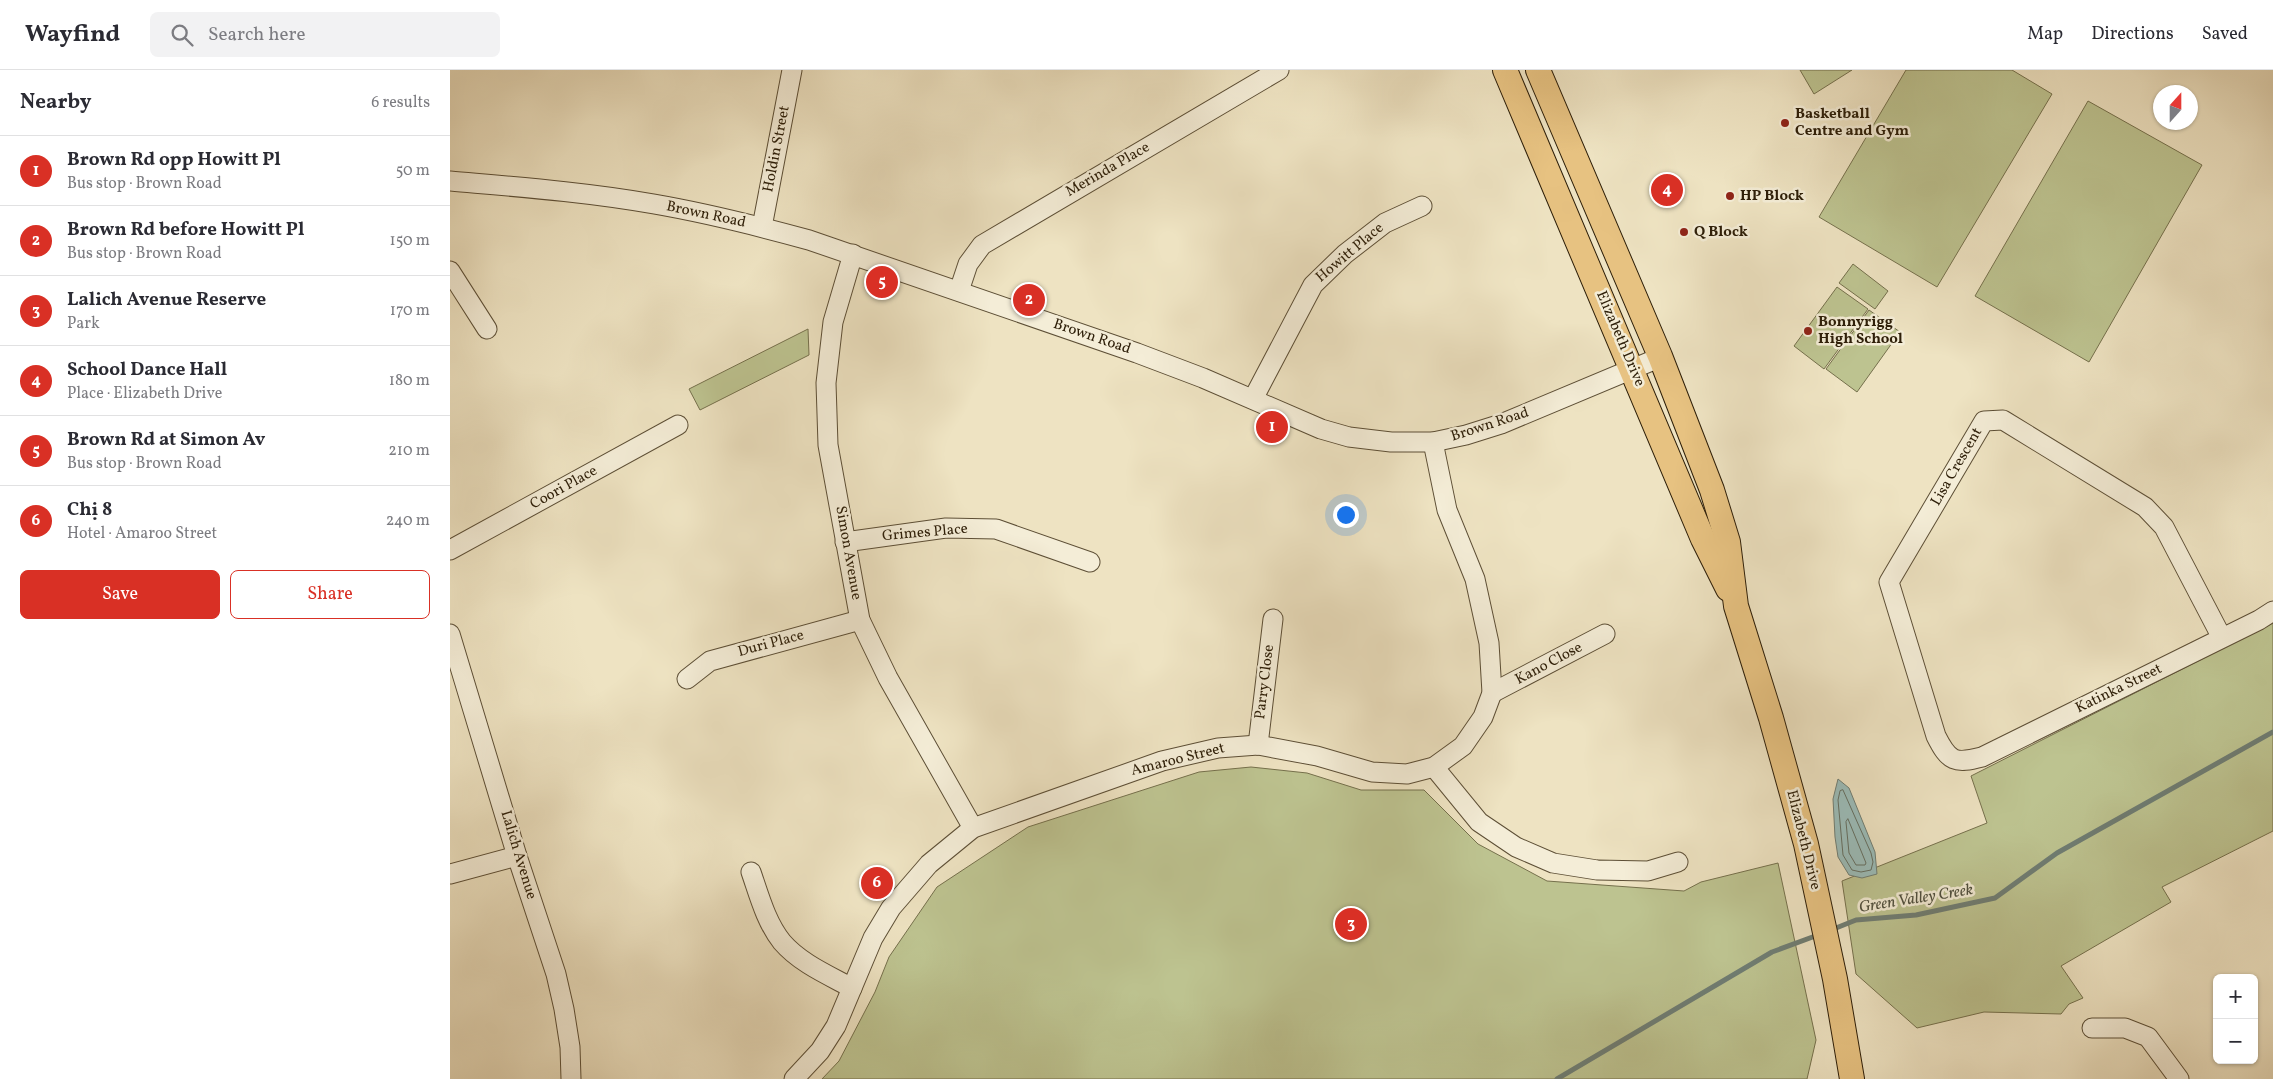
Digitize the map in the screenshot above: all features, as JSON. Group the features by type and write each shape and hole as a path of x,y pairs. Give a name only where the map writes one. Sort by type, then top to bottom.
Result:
{"main road":[{"name":"Elizabeth Drive","path":"1505,70 1702,539 1736,606 1771,718 1806,844 1835,979 1852,1079"},
{"name":"Elizabeth Drive","path":"1538,70 1661,357 1712,490 1728,542 1736,606"}],"street":[{"name":"Holdin Street","path":"762,227 792,70"},
{"name":"Merinda Place","path":"959,290 968,264 982,245 1280,70"},
{"name":"Brown Road","path":"450,181 600,196 654,204 762,227 852,254 1137,353 1253,399 1321,429 1349,437 1391,442 1432,442 1501,424 1661,357"},
{"name":"Howitt Place","path":"1253,399 1313,285 1345,254 1385,223 1422,206"},
{"name":"Simon Avenue","path":"852,254 834,322 826,384 828,445 860,620 888,678 973,828"},
{"path":"450,271 487,329"},
{"name":"Lisa Crescent","path":"1962,762 1950,757 1942,748 1936,736 1889,582 1984,420 2003,420 2144,507 2164,527 2222,638"},
{"name":"Coori Place","path":"450,550 678,426"},
{"name":"Amaroo Street","path":"794,1079 820,1051 830,1034 873,938 891,908 929,864 973,828 1162,761 1218,748 1258,745 1318,756 1372,772 1407,774 1434,767 1463,746 1483,717 1492,694 1489,643 1475,579 1447,510 1432,442"},
{"name":"Grimes Place","path":"846,542 946,528 996,529 1090,562"},
{"name":"Katinka Street","path":"1962,762 1982,757 2273,611"},
{"name":"Parry Close","path":"1258,745 1273,619"},
{"name":"Duri Place","path":"687,679 710,661 860,620"},
{"name":"Lalich Avenue","path":"450,634 517,856 558,983 570,1047 571,1079"},
{"name":"Kano Close","path":"1492,694 1605,634"},
{"path":"1434,767 1479,822 1516,847 1553,863 1597,870 1648,871 1678,862"},
{"path":"450,874 517,856"},
{"path":"751,872 768,920 782,942 801,958 852,988"},
{"path":"2092,1028 2125,1028 2148,1037 2178,1079"}],"green space":[{"path":"1800,70 1852,70 1814,94"},
{"path":"1906,70 2012,70 2052,94 1937,287 1819,217"},
{"path":"2088,101 2202,165 2089,362 1975,296"},
{"path":"1853,264 1888,291 1875,309 1839,283"},
{"path":"1837,287 1868,309 1824,369 1794,346"},
{"path":"1869,310 1900,332 1857,392 1826,369"},
{"path":"808,329 809,355 700,410 689,389"},
{"path":"2273,623 2273,831 2162,887 2171,902 2061,966 2083,998 2069,1004 2061,1014 1984,1012 1917,1028 1856,974 1842,881 1987,823 1971,776"},
{"path":"1251,767 1307,773 1361,790 1424,790 1478,844 1547,881 1684,891 1701,882 1778,863 1816,1040 1807,1079 822,1079 839,1061 875,992 889,957 937,887 1028,827 1199,772"}],"water":[{"path":"1838,779 1849,788 1875,852 1877,874 1862,878 1849,875 1838,857 1833,799"}],"waterway":[{"name":"Green Valley Creek","path":"1831,930 1856,920 1916,915 1995,898 2057,853 2273,732"},
{"name":"Green Valley Creek","path":"1557,1079 1772,952 1818,935"}],"place":[{"name":"Basketball Centre and Gym","path":"1785,123"},
{"name":"School Dance Hall","path":"1667,190"},
{"name":"HP Block","path":"1730,196"},
{"name":"Q Block","path":"1684,232"},
{"name":"Brown Rd at Simon Av","path":"882,282"},
{"name":"Brown Rd before Howitt Pl","path":"1029,300"},
{"name":"Bonnyrigg High School","path":"1808,331"},
{"name":"Brown Rd opp Howitt Pl","path":"1272,427"},
{"name":"Chị 8","path":"877,883"},
{"name":"Lalich Avenue Reserve","path":"1351,924"}]}
